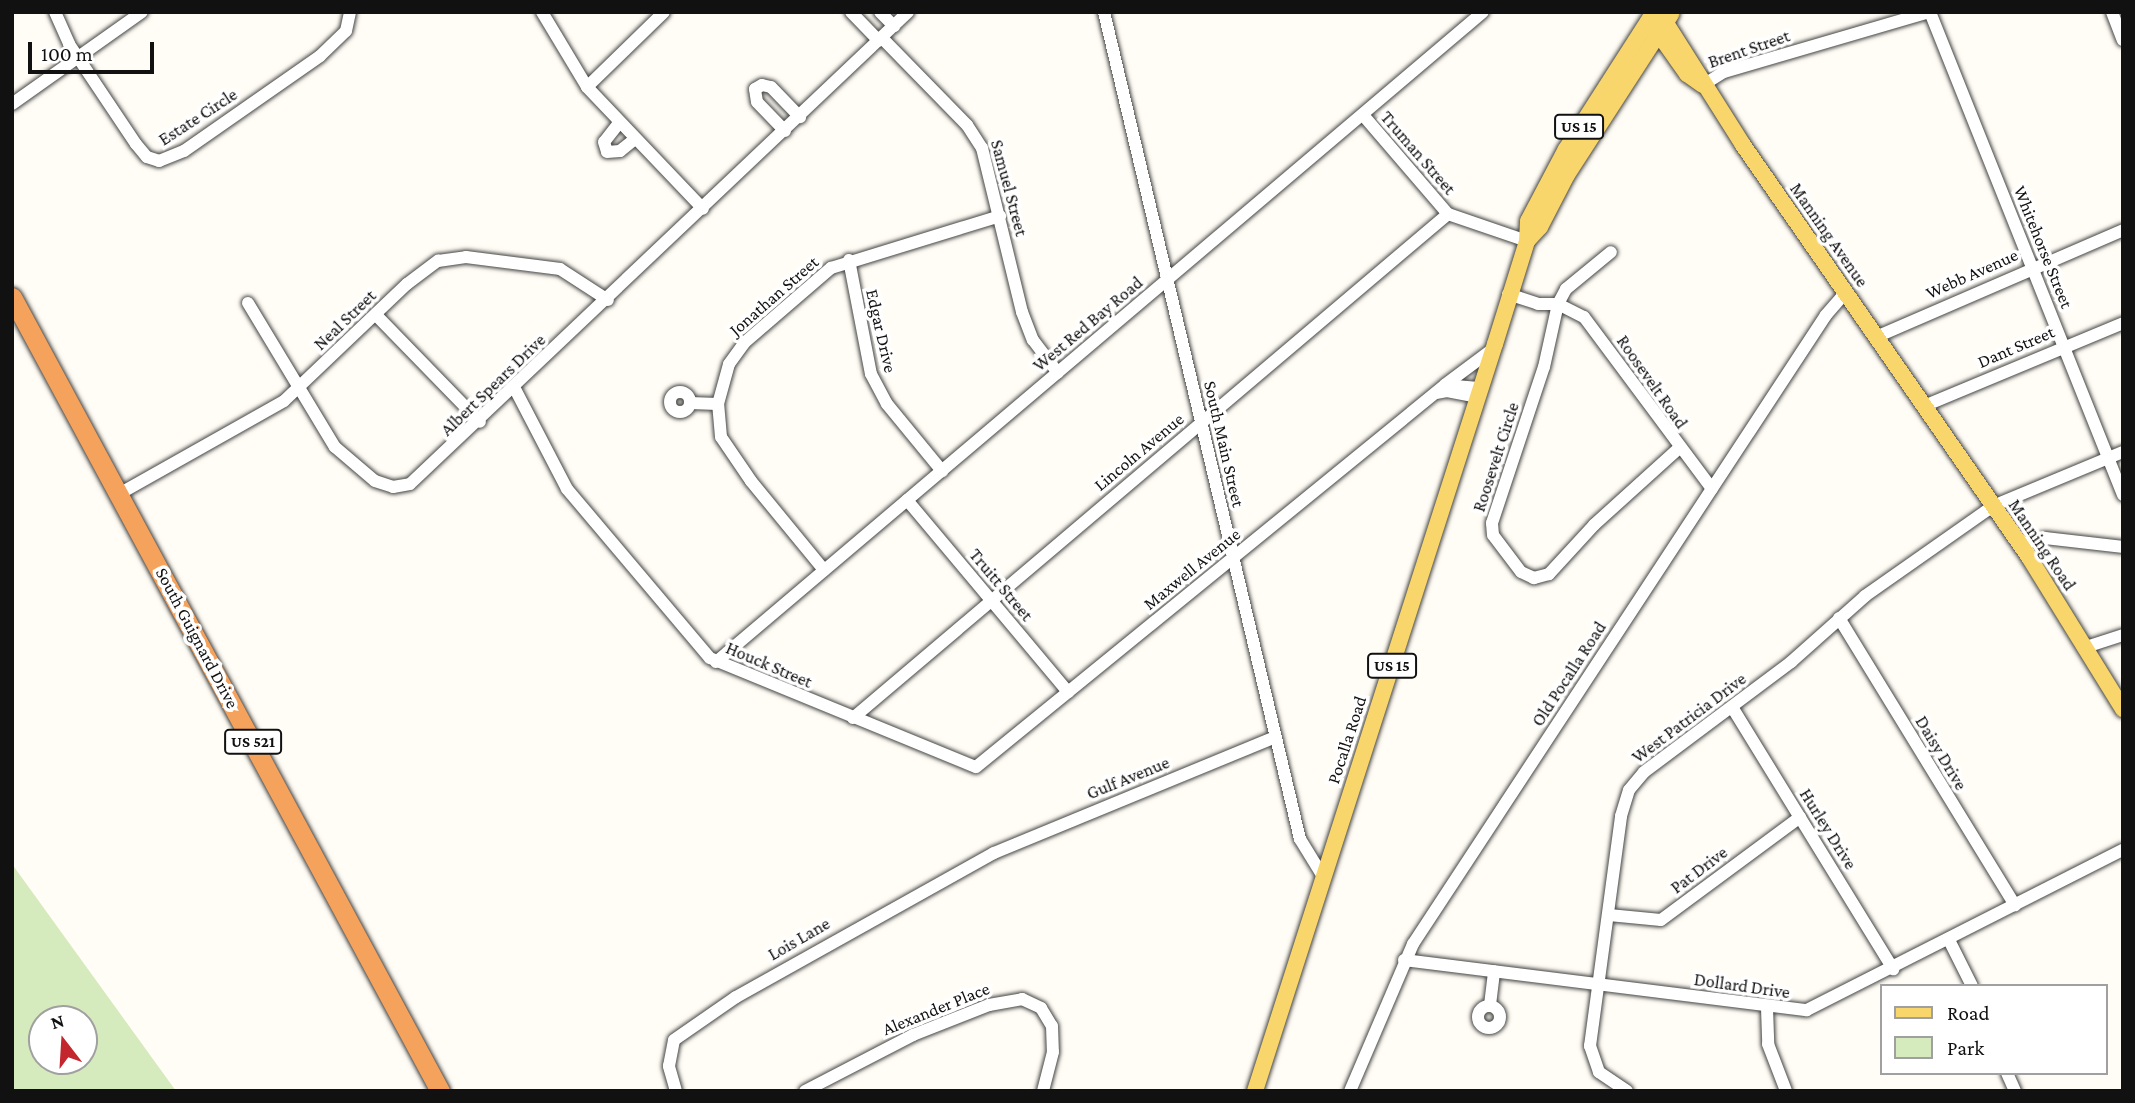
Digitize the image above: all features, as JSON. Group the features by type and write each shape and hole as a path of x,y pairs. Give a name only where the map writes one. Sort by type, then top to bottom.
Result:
{"highway":[{"name":"South Guignard Drive","path":"12,297 440,1091"}],"main road":[{"name":"Manning Avenue","path":"1657,18 1687,74 1703,85 1924,406"},
{"name":"Pocalla Road","path":"1255,1091 1527,241 1540,227 1657,18"},
{"name":"Manning Road","path":"1924,406 2020,544 2123,709"}],"street":[{"name":"Estate Circle","path":"55,12 78,57 143,154 166,160 320,56 346,31 350,12"},
{"path":"12,104 142,12"},
{"path":"542,12 587,87 703,209"},
{"path":"587,87 664,12"},
{"path":"851,12 881,39"},
{"path":"880,12 894,26"},
{"name":"Albert Spears Drive","path":"248,303 296,390 346,459 393,487 424,475 908,12"},
{"name":"South Main Street","path":"1104,12 1300,839 1324,878"},
{"name":"Brent Street","path":"1703,85 1724,72 1929,12"},
{"name":"Whitehorse Street","path":"1929,12 2123,495"},
{"path":"2112,12 2123,40"},
{"name":"West Red Bay Road","path":"716,662 1481,13"},
{"name":"Samuel Street","path":"881,39 976,137 1000,216 1029,332 1058,373"},
{"path":"785,131 757,102 755,89 771,87 800,117"},
{"name":"Truman Street","path":"1363,115 1448,214 1527,241"},
{"path":"619,123 604,142 607,152 620,151 635,139"},
{"name":"Lincoln Avenue","path":"853,718 1448,214"},
{"name":"Jonathan Street","path":"824,570 732,457 721,436 718,404 729,364 744,343 823,273 849,260 1000,216"},
{"name":"Webb Avenue","path":"1876,337 2032,267 2123,230"},
{"path":"1508,294 1538,304 1558,304 1566,289 1611,252"},
{"name":"Neal Street","path":"119,494 246,426 296,390 422,271 459,257 560,268 608,300"},
{"name":"Edgar Drive","path":"849,260 871,374 887,404 942,471"},
{"name":"Old Pocalla Road","path":"1350,1091 1404,960 1826,315 1845,293"},
{"name":"Roosevelt Circle","path":"1558,304 1544,367 1492,523 1493,535 1513,564 1534,578 1549,575 1603,517 1678,449"},
{"name":"Roosevelt Road","path":"1558,304 1588,323 1678,449 1712,489"},
{"path":"376,315 480,422"},
{"name":"Dant Street","path":"1924,406 2123,323"},
{"name":"Maxwell Avenue","path":"1069,692 1440,389 1493,349"},
{"name":"Houck Street","path":"515,389 567,489 716,662 976,767 1069,692"},
{"path":"1440,389 1479,392"},
{"path":"690,403 718,404"},
{"name":"West Patricia Drive","path":"1629,1090 1599,1072 1591,1056 1620,816 1629,790 1644,772 1732,707 1839,618 1993,506 2123,452"},
{"name":"Truitt Street","path":"907,500 1069,692"},
{"path":"2020,544 2045,538 2123,547"},
{"name":"Daisy Drive","path":"1839,618 2015,905"},
{"path":"2086,647 2123,635"},
{"name":"Hurley Drive","path":"1732,707 1893,969"},
{"name":"Gulf Avenue","path":"994,853 1275,737"},
{"name":"Pat Drive","path":"1609,915 1661,920 1800,817"},
{"name":"Dollard Drive","path":"1404,960 1767,1008 1814,1008 2123,850"},
{"name":"Lois Lane","path":"676,1091 669,1066 671,1047 690,1026 875,916 994,853"},
{"path":"1949,940 1971,984"},
{"path":"1490,1005 1494,971"},
{"name":"Alexander Place","path":"805,1091 906,1038 989,1005 1022,999 1041,1008 1052,1026 1054,1052 1043,1091"},
{"path":"1767,1008 1768,1044 1786,1091"},
{"path":"2008,1075 2015,1091"}],"green space":[{"path":"12,864 176,1091 12,1091"}]}
